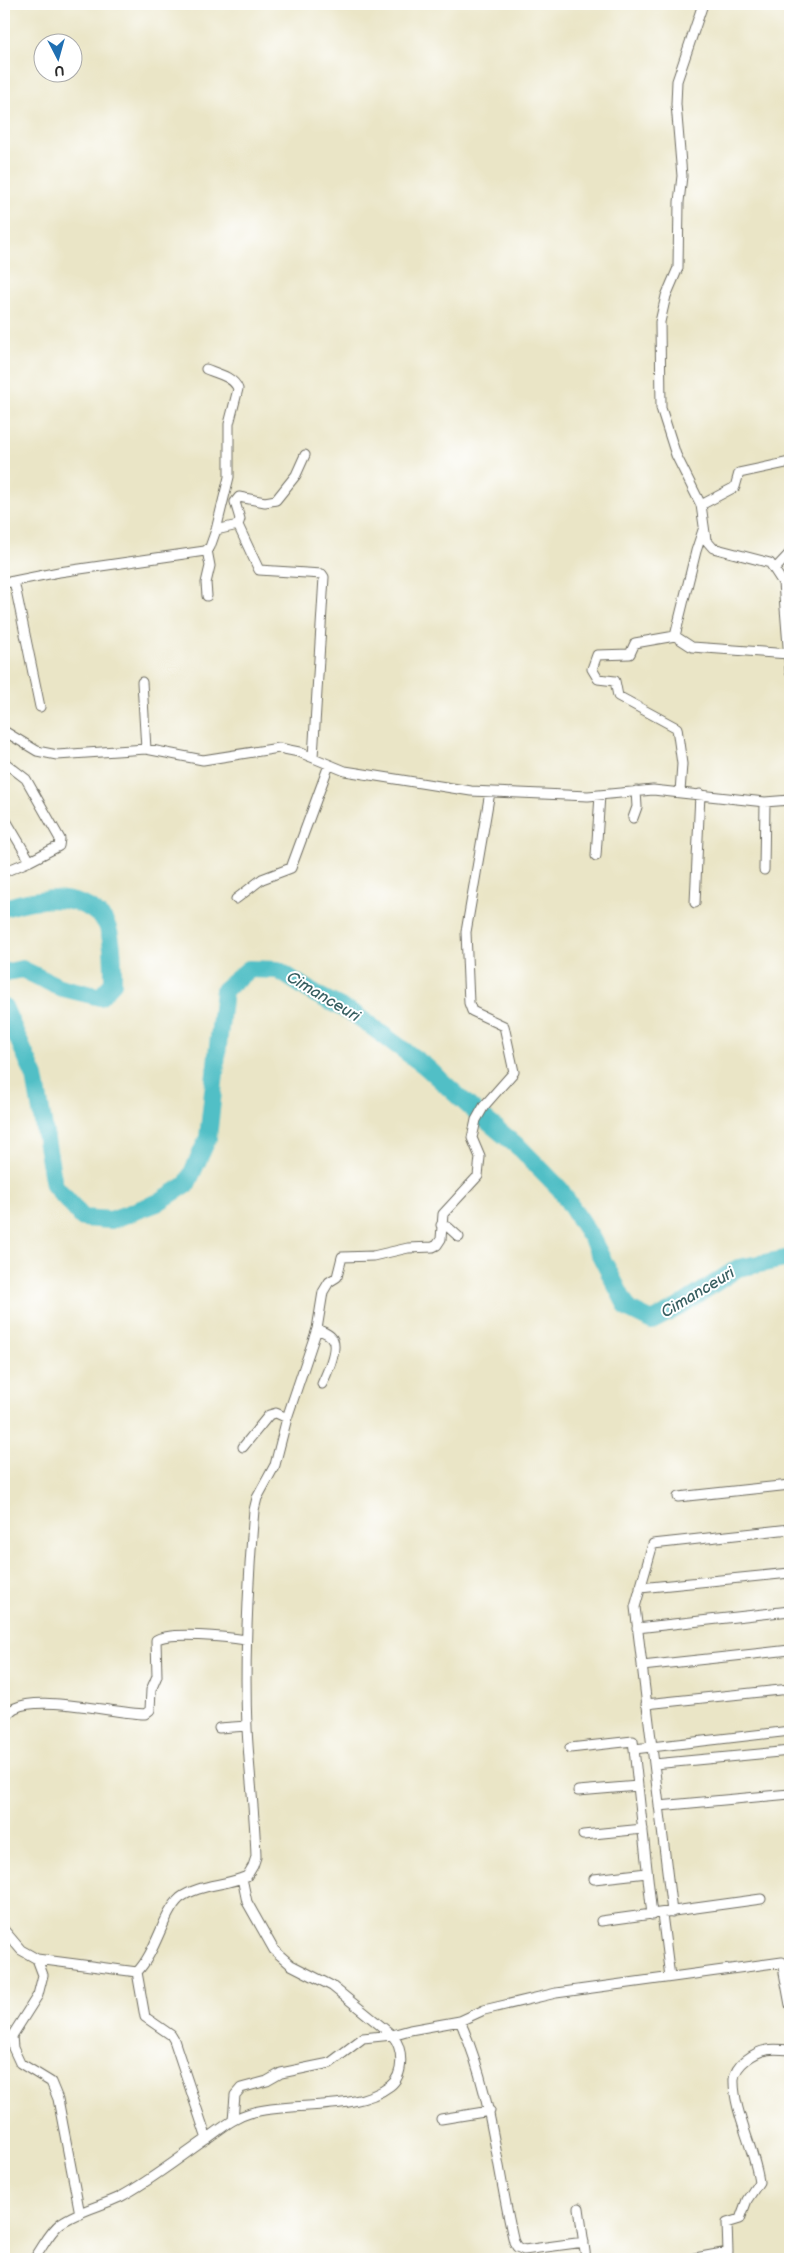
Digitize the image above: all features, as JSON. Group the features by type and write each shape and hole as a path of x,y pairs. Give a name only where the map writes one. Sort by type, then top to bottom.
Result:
{"street":[{"path":"703,4 677,81 676,104 682,176 679,202 678,268 666,296 660,322 661,408 676,455 701,505 706,540 713,548 770,563 783,583 790,671"},
{"path":"206,369 229,379 236,384 238,389 229,424 229,477 216,530 207,550 210,566 206,583 207,596"},
{"path":"304,455 296,475 276,500 265,502 244,497 237,498 236,503 240,519 238,525 259,570 322,574 324,577 313,757"},
{"path":"701,505 736,487 739,473 790,462"},
{"path":"675,636 696,551 705,524"},
{"path":"216,530 238,525"},
{"path":"4,583 59,572 207,550"},
{"path":"775,568 790,553"},
{"path":"14,582 40,706"},
{"path":"680,792 682,764 677,728 618,696 615,681 598,679 592,669 597,655 630,654 635,643 675,636 692,647 789,654"},
{"path":"142,682 146,749"},
{"path":"4,731 26,746 46,754 70,755 146,749 203,760 268,748 287,749 313,757 329,765 369,776 490,792 600,795 653,790 765,802 790,800"},
{"path":"4,872 59,846 60,839 26,779 5,765"},
{"path":"236,899 262,879 288,870 294,864 329,765"},
{"path":"137,1972 146,1962 180,1898 193,1891 242,1878 251,1870 256,1857 247,1726 246,1640 254,1510 257,1498 275,1466 287,1418 317,1329 323,1292 329,1282 337,1277 342,1257 374,1256 408,1248 434,1247 440,1240 443,1214 478,1176 480,1157 472,1138 476,1120 484,1106 513,1076 514,1068 504,1026 472,1011 469,1003 466,932 490,792"},
{"path":"634,818 637,807 636,792"},
{"path":"695,903 700,794"},
{"path":"596,856 600,795"},
{"path":"764,870 765,802"},
{"path":"4,818 30,861"},
{"path":"441,1225 448,1227 459,1237"},
{"path":"317,1329 329,1335 334,1345 329,1368 322,1384"},
{"path":"243,1447 269,1415 276,1413 287,1418"},
{"path":"678,1497 790,1485"},
{"path":"672,1912 635,1607 653,1544 790,1529"},
{"path":"640,1588 790,1573"},
{"path":"637,1628 790,1611"},
{"path":"4,1718 14,1708 29,1704 75,1706 145,1714 150,1710 151,1690 157,1676 156,1640 167,1636 224,1637 246,1640"},
{"path":"642,1666 790,1650"},
{"path":"646,1704 790,1689"},
{"path":"219,1728 247,1726"},
{"path":"634,1749 790,1731"},
{"path":"570,1748 633,1742 652,1915"},
{"path":"654,1764 790,1751"},
{"path":"578,1791 638,1786"},
{"path":"659,1806 790,1794"},
{"path":"583,1835 643,1829"},
{"path":"594,1879 647,1873"},
{"path":"34,2259 52,2231 62,2222 121,2196 207,2139 232,2120 256,2112 357,2100 388,2088 399,2076 399,2047 392,2035 332,1986 291,1965 274,1950 247,1902 242,1878"},
{"path":"601,1921 761,1899"},
{"path":"662,1914 670,1977"},
{"path":"4,1930 20,1950 37,1959 137,1972"},
{"path":"37,1959 43,1975 38,1995 12,2036 13,2048 20,2063 51,2082 58,2099 80,2214"},
{"path":"232,2120 234,2095 242,2088 267,2081 281,2073 330,2063 363,2038 392,2035 460,2021 484,2010 556,1993 786,1960 790,2006"},
{"path":"137,1972 145,2017 171,2035 174,2040 207,2139"},
{"path":"460,2021 481,2076 490,2111 502,2190 514,2242 517,2247 524,2250 584,2242"},
{"path":"690,2259 728,2252 727,2225 729,2221 740,2219 747,2200 759,2182 735,2088 736,2073 740,2065 764,2050 790,2050"},
{"path":"441,2119 490,2111"},
{"path":"579,2208 586,2259"}],"waterway":[{"name":"Cimanceuri","path":"4,908 16,904 55,899 81,904 93,910 103,919 109,932 112,949 113,983 100,997 59,987 22,969 4,973"},
{"name":"Cimanceuri","path":"4,1007 35,1077 54,1185 83,1218 111,1220 157,1203 187,1184 208,1138 224,990 249,969 278,970 315,994 356,1015 425,1066 470,1107 521,1149 560,1189 592,1239 628,1309 652,1321 677,1308 738,1268 790,1258"}]}
